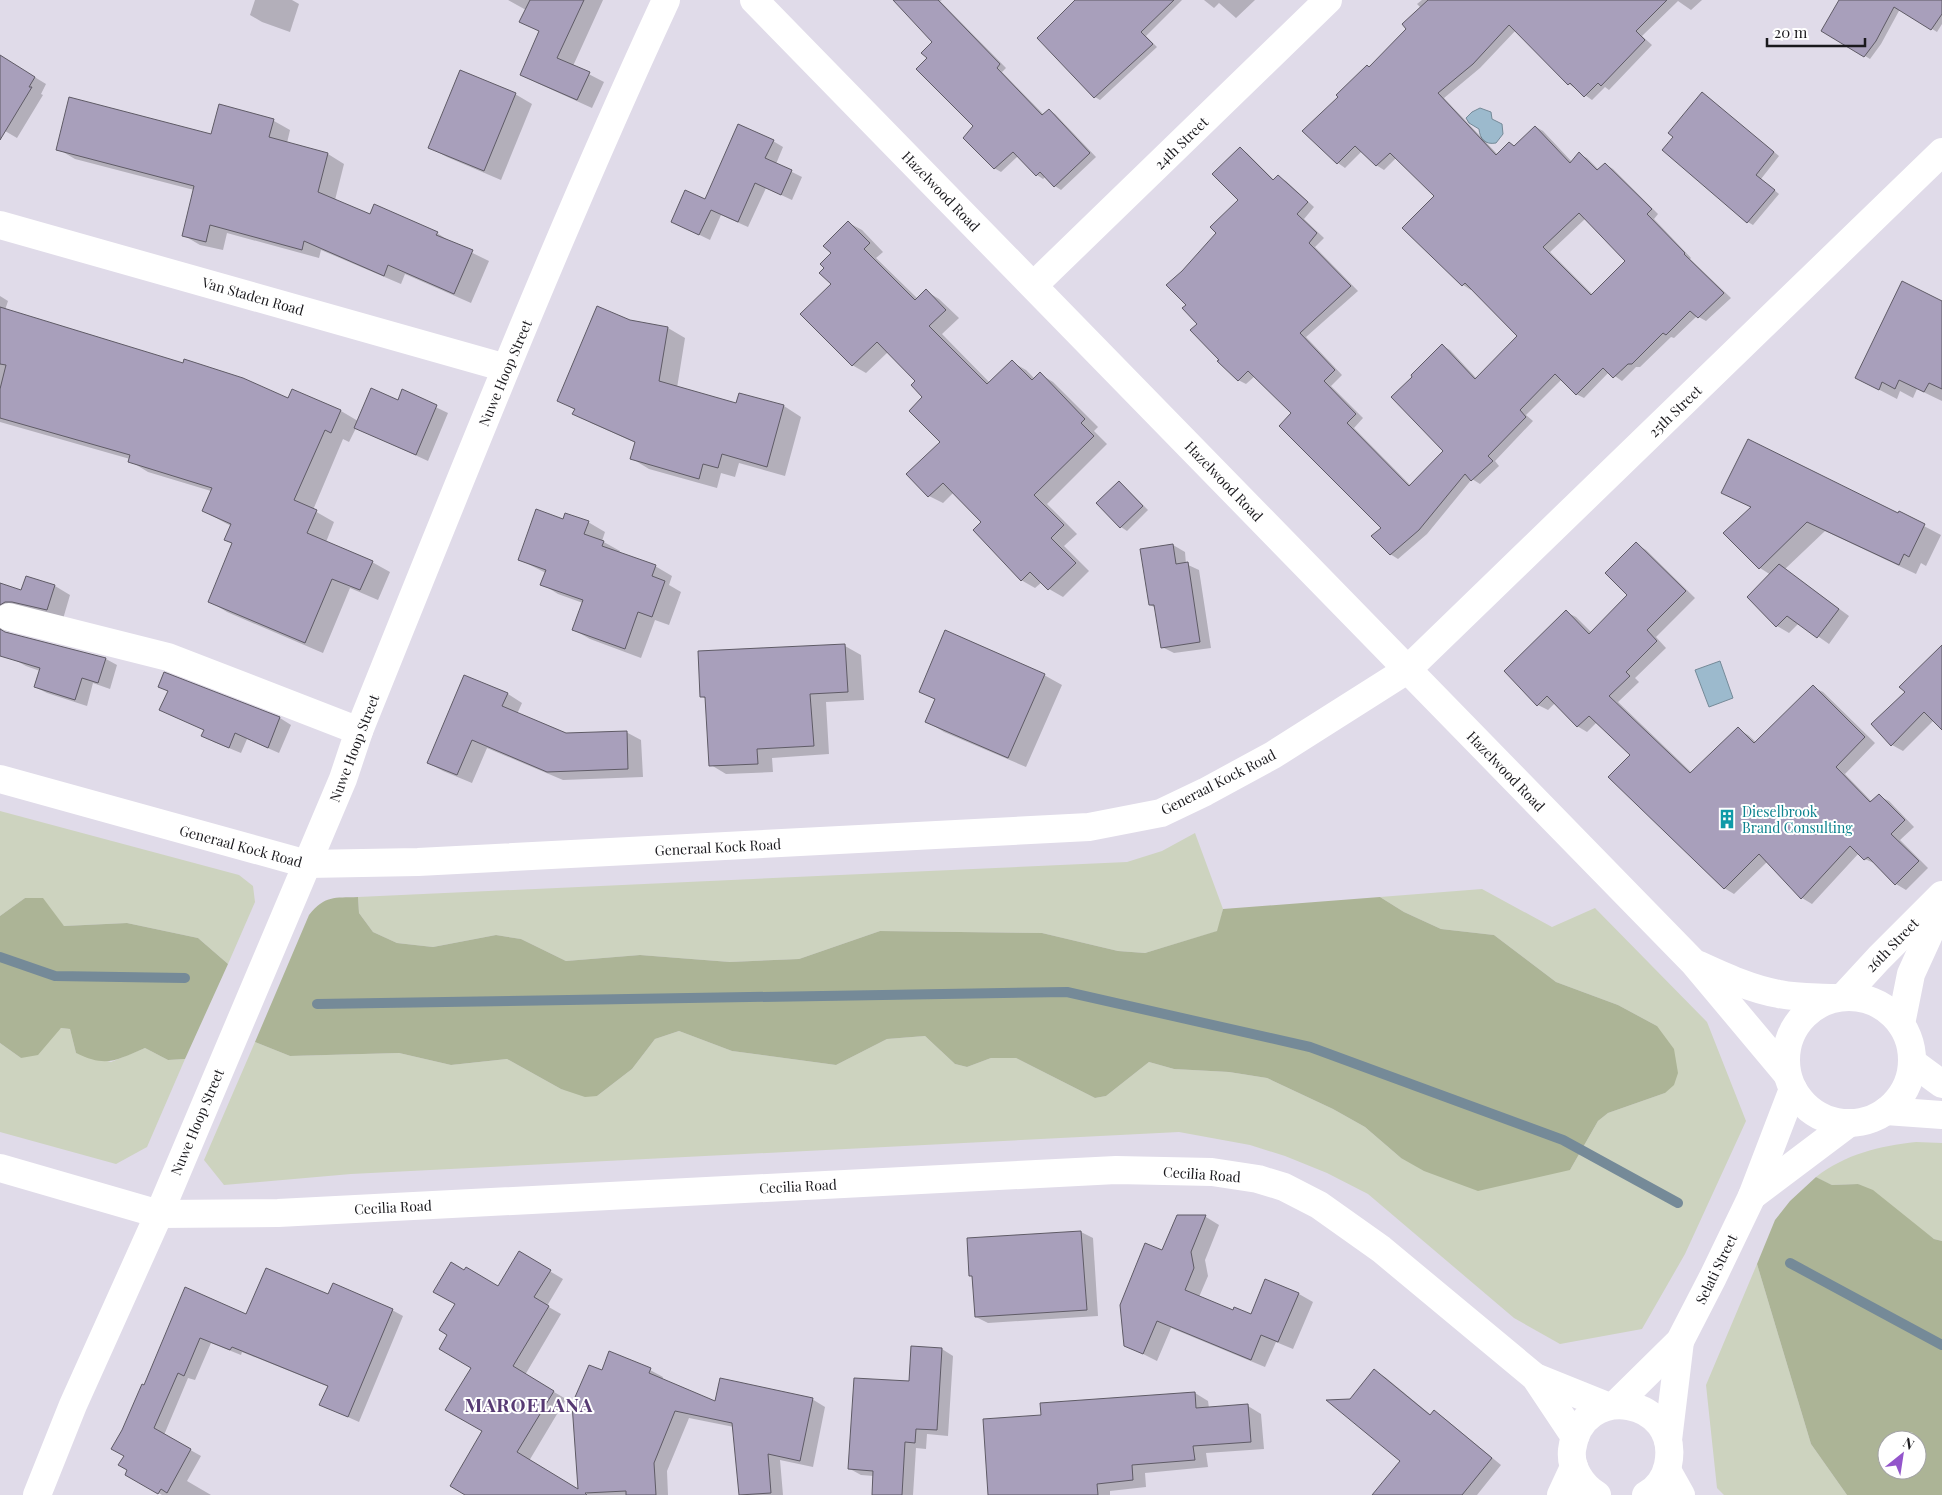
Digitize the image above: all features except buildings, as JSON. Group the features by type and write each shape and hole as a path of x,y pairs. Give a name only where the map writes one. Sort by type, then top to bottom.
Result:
{"street":[{"name":"Nuwe Hoop Street","path":"37,1495 73,1406 159,1214 343,779 359,732 506,368 624,92 666,0"},
{"name":"Hazelwood Road","path":"754,0 1694,962 1790,1081"},
{"name":"24th Street","path":"1034,285 1328,0"},
{"name":"25th Street","path":"1407,670 1942,152"},
{"name":"Van Staden Road","path":"0,225 506,368"},
{"path":"9,617 168,657 359,732"},
{"name":"Generaal Kock Road","path":"0,779 307,864 418,862 1089,827 1161,813 1205,792 1273,755 1407,670"},
{"name":"26th Street","path":"1838,997 1942,895"},
{"name":"26th Street","path":"1901,1024 1911,974 1942,906"},
{"name":"Hazelwood Road","path":"1694,962 1751,987 1777,994 1795,997 1838,997"},
{"path":"1838,997 1865,999 1886,1008 1901,1024 1910,1042 1912,1062 1908,1081 1899,1098 1886,1111 1868,1120 1849,1123 1832,1121 1816,1114 1803,1103 1790,1081 1785,1057 1788,1041 1795,1026 1805,1013 1818,1004 1838,997"},
{"path":"1912,1062 1942,1084"},
{"name":"Selati Street","path":"1575,1437 1582,1424 1592,1413 1611,1406 1680,1341 1747,1205 1790,1081"},
{"path":"1886,1111 1942,1115"},
{"name":"Selati Street","path":"1747,1205 1849,1123"},
{"name":"Cecilia Road","path":"0,1168 159,1214 278,1213 1116,1170 1212,1172 1258,1178 1284,1187 1318,1205 1381,1249 1535,1377 1575,1437"},
{"name":"Selati Street","path":"1667,1470 1670,1455 1668,1440 1680,1341"},
{"name":"Cecilia Road","path":"1535,1377 1611,1406 1632,1406 1648,1412 1660,1424 1668,1440"},
{"path":"1575,1437 1572,1452 1574,1467 1580,1481 1596,1495"},
{"path":"1561,1495 1574,1467"},
{"path":"1646,1495 1660,1484 1667,1470"},
{"path":"1667,1470 1681,1495"}],"green space":[{"path":"0,811 239,875 253,886 255,902 228,964 198,938 127,923 64,926 25,898 0,916"},
{"path":"1195,833 1223,909 1218,931 1145,953 1118,951 1042,933 880,931 799,959 730,962 640,955 566,961 521,939 496,935 433,947 397,943 373,932 359,913 358,897 1127,862 1162,851"},
{"path":"1482,889 1552,927 1595,908 1707,1022 1746,1121 1685,1254 1642,1329 1560,1344 1514,1318 1368,1194 1327,1173 1285,1156 1250,1145 1179,1132 351,1174 224,1185 204,1160 255,1042 290,1056 399,1053 451,1065 507,1059 561,1089 597,1096 632,1069 655,1039 679,1031 732,1051 836,1065 887,1039 925,1036 955,1064 967,1067 991,1058 1016,1058 1095,1098 1106,1096 1149,1062 1174,1069 1229,1072 1267,1078 1333,1109 1365,1127 1401,1158 1570,1170 1598,1121 1608,1113 1665,1093 1657,1026 1618,1005 1556,982 1494,935 1441,929 1404,912 1380,897"},
{"path":"358,897 359,913 373,932 397,943 433,947 496,935 521,939 566,961 640,955 730,962 799,959 880,931 1042,933 1118,951 1145,953 1217,931 1223,909 1380,897 1404,912 1441,929 1494,935 1556,982 1618,1005 1657,1026 1674,1049 1678,1073 1674,1085 1665,1093 1608,1113 1598,1121 1570,1170 1478,1191 1424,1171 1401,1158 1365,1127 1333,1109 1267,1078 1229,1072 1174,1069 1149,1062 1106,1096 1095,1098 1016,1058 991,1058 967,1067 955,1064 925,1036 887,1039 836,1065 732,1051 679,1031 655,1039 632,1069 597,1096 585,1097 561,1089 507,1059 451,1065 399,1053 290,1056 255,1042 309,915 320,904 330,899"},
{"path":"25,898 43,898 64,926 127,923 198,938 228,964 185,1059 168,1060 145,1048 111,1061 87,1058 76,1053 70,1029 61,1028 38,1055 21,1058 0,1043 0,916"},
{"path":"61,1028 70,1029 76,1053 111,1062 145,1048 168,1060 185,1059 147,1147 116,1164 0,1132 0,1043 21,1058"},
{"path":"1916,1142 1942,1143 1942,1241 1934,1239 1858,1184 1832,1185 1816,1177 1839,1162 1863,1152"},
{"path":"1816,1177 1832,1185 1858,1184 1873,1190 1934,1239 1942,1241 1942,1495 1847,1495 1811,1444 1757,1264 1775,1220 1790,1201"},
{"path":"1757,1264 1811,1444 1847,1495 1724,1495 1717,1488 1706,1385"}],"water":[{"path":"1480,108 1491,112 1492,119 1502,124 1503,134 1496,143 1486,142 1481,136 1479,129 1469,123 1466,118"},
{"path":"1720,661 1733,698 1709,707 1695,670"}],"waterway":[{"path":"0,957 55,976 185,978"},
{"path":"317,1004 1067,992 1310,1047 1563,1140 1678,1203"},
{"path":"1790,1263 1942,1345"}],"place":[{"name":"Dieselbrook Brand Consulting","path":"1727,819"}],"district":[{"name":"MAROELANA","path":"529,1404"}]}
